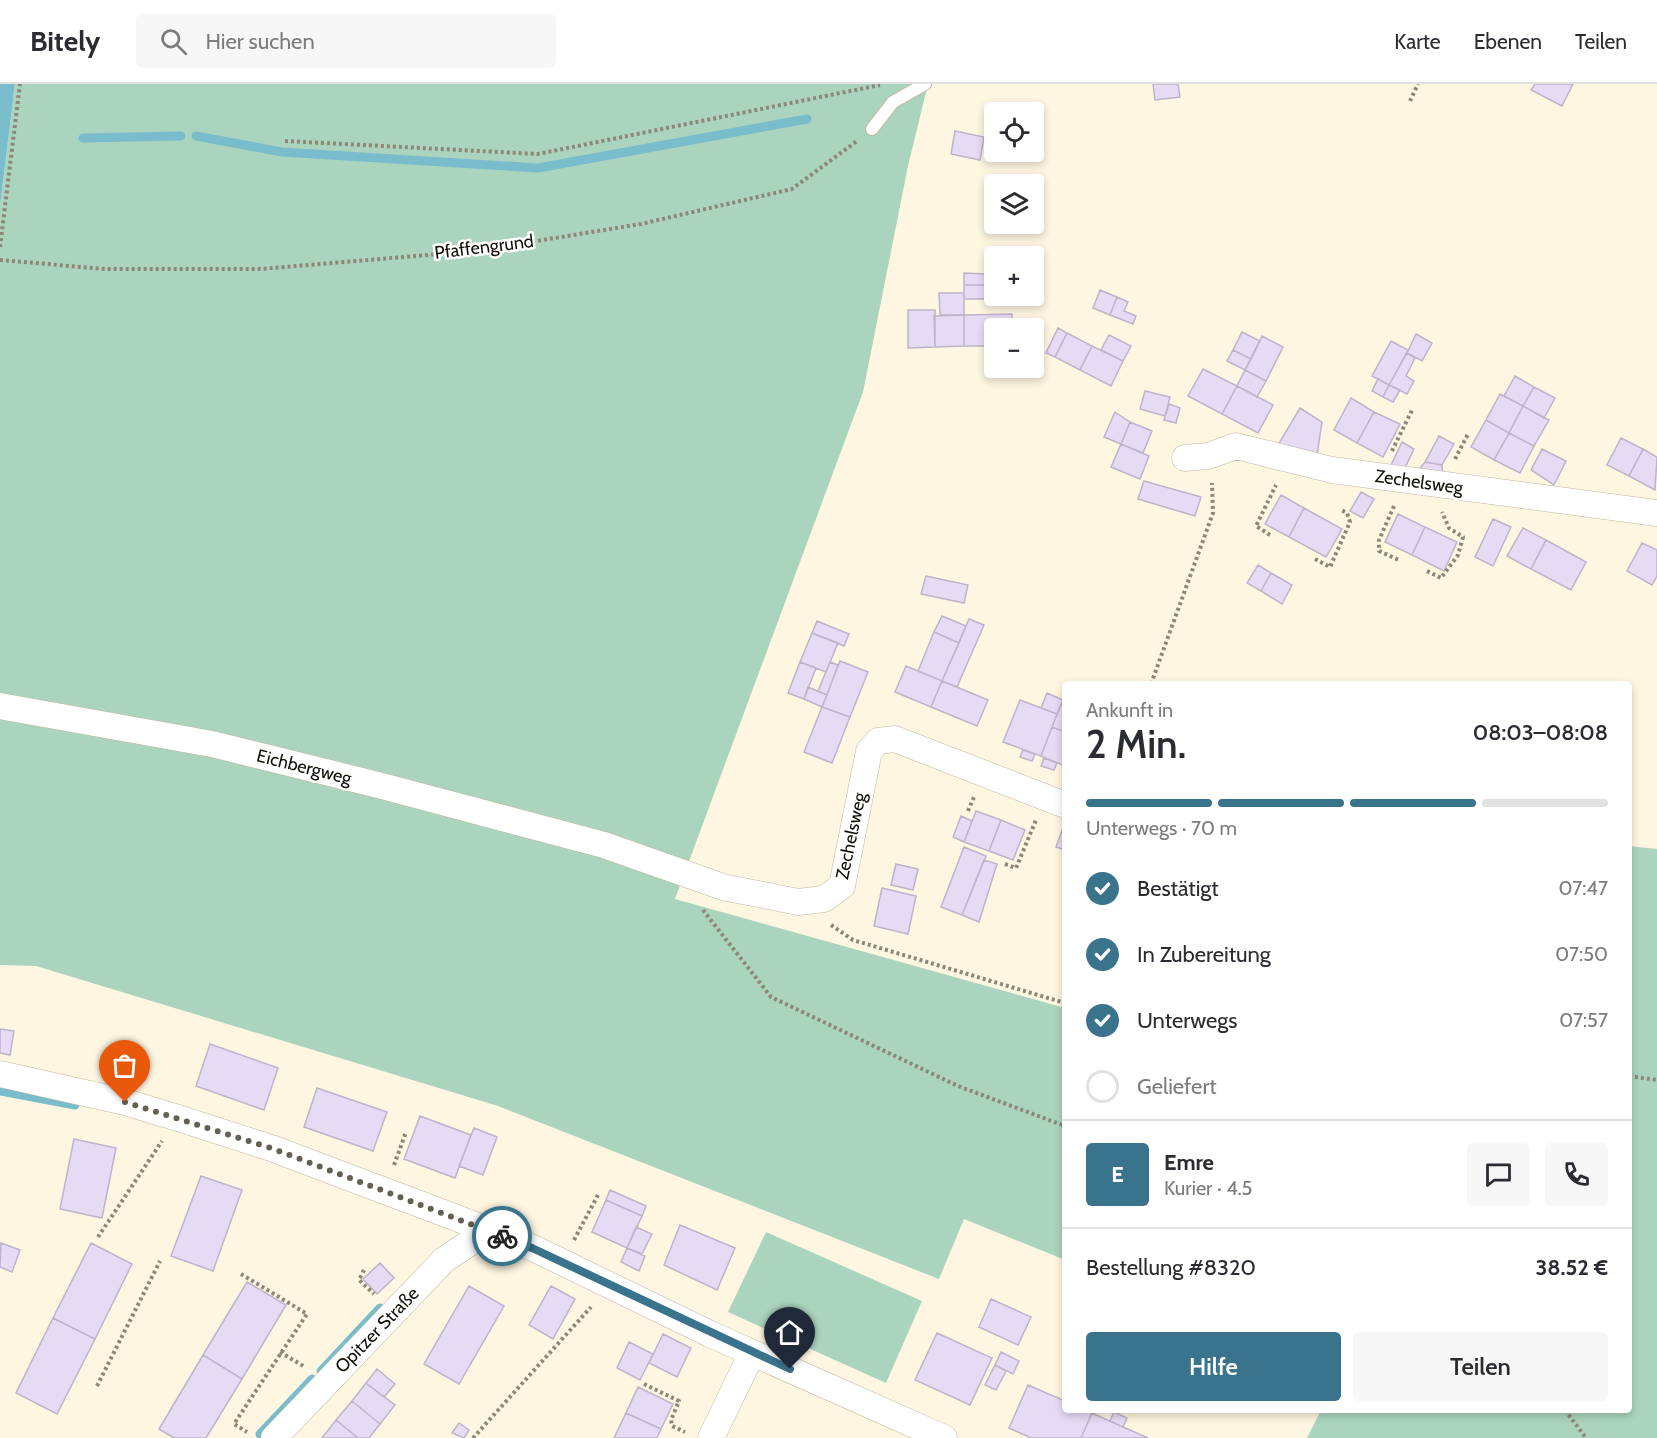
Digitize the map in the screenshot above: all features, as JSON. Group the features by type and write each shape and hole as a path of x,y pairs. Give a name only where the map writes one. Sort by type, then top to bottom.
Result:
{"street":[{"name":"Zechelsweg","path":"1185,458 1208,456 1236,446 1332,470 1390,488 1657,513"},
{"name":"Eichbergweg","path":"0,706 212,744 604,845"},
{"name":"Zechelsweg","path":"604,845 723,887 798,902 824,898 842,886 869,751 878,741 895,739 1062,804"},
{"path":"0,1074 115,1100 271,1148 532,1248 931,1435"},
{"name":"Opitzer Straße","path":"263,1437 444,1260 487,1231"},
{"path":"700,1436 752,1353"}],"lane":[{"path":"872,129 893,102 925,84"}],"path":[{"path":"0,247 20,84"},
{"path":"285,141 538,154 887,84"},
{"path":"1410,101 1418,84"},
{"name":"Pfaffengrund","path":"0,260 105,269 262,269 486,249 641,224 792,189 872,129"},
{"path":"1398,560 1379,550 1379,540 1393,511 1386,464 1413,408"},
{"path":"1450,469 1468,434"},
{"path":"1270,535 1256,526 1279,478"},
{"path":"1152,681 1210,521 1213,491"},
{"path":"1426,571 1441,578 1458,555 1463,537 1449,528 1442,516 1442,505"},
{"path":"1315,559 1330,567 1350,522 1347,513 1341,510"},
{"path":"1005,864 1016,868 1040,810"},
{"path":"824,898 830,925 854,940 1062,1002"},
{"path":"699,905 771,997 958,1086 1062,1125"},
{"path":"1632,1076 1657,1080"},
{"path":"98,1238 178,1118"},
{"path":"396,1161 406,1132"},
{"path":"573,1241 598,1195"},
{"path":"97,1386 160,1261"},
{"path":"241,1274 307,1314 234,1424 263,1437"},
{"path":"473,1438 598,1298"},
{"path":"644,1384 679,1401 671,1420 672,1426 700,1436"},
{"path":"1567,1413 1586,1438"}],"green space":[{"path":"15,84 928,84 908,166 863,392 675,899 1062,1007 1062,1259 964,1219 939,1279 498,1106 36,966 0,965 0,206"},
{"path":"1632,846 1657,849 1657,1438 1307,1438 1320,1413 1632,1413"},
{"path":"766,1232 922,1301 886,1383 728,1312"}],"water":[{"path":"0,84 15,84 0,206"}],"building":[{"path":"1153,84 1178,84 1180,97 1155,100"},
{"path":"1535,84 1573,84 1562,106 1531,90"},
{"path":"955,131 984,137 980,160 951,154"},
{"path":"964,273 984,274 984,285 964,285"},
{"path":"964,285 984,285 984,299 964,299"},
{"path":"1100,290 1117,297 1110,315 1093,308"},
{"path":"939,293 964,293 964,315 940,315"},
{"path":"1117,297 1128,302 1124,311 1136,316 1133,324 1110,315"},
{"path":"908,310 935,310 935,347 908,348"},
{"path":"1012,314 1012,318 984,318 984,346 964,346 964,315"},
{"path":"964,315 964,346 935,347 934,316"},
{"path":"1058,328 1067,333 1055,357 1046,353"},
{"path":"1242,332 1260,341 1251,359 1233,350"},
{"path":"1067,333 1092,346 1080,370 1055,357"},
{"path":"1416,334 1432,343 1422,361 1407,353"},
{"path":"1109,335 1131,346 1123,361 1101,350"},
{"path":"1262,336 1283,347 1266,381 1245,370"},
{"path":"1391,341 1408,350 1389,385 1372,376"},
{"path":"1092,346 1123,361 1111,386 1080,370"},
{"path":"1233,350 1251,359 1245,370 1227,361"},
{"path":"1407,353 1415,358 1406,376 1414,381 1407,394 1389,385"},
{"path":"1203,369 1237,386 1222,414 1188,396"},
{"path":"1245,370 1266,381 1257,397 1237,386"},
{"path":"1515,376 1534,387 1523,406 1504,396"},
{"path":"1378,379 1389,385 1383,397 1372,391"},
{"path":"1389,385 1400,390 1393,402 1383,397"},
{"path":"1237,386 1273,405 1258,433 1222,414"},
{"path":"1534,387 1555,398 1544,418 1523,406"},
{"path":"1145,391 1170,397 1165,416 1140,409"},
{"path":"1500,394 1523,406 1509,433 1486,420"},
{"path":"1351,398 1374,412 1357,443 1334,430"},
{"path":"1169,404 1180,408 1176,423 1164,420"},
{"path":"1523,406 1549,420 1534,446 1509,433"},
{"path":"1300,408 1322,422 1317,455 1278,445"},
{"path":"1115,412 1130,422 1121,444 1104,437"},
{"path":"1374,412 1400,424 1383,457 1357,443"},
{"path":"1486,420 1509,433 1494,460 1471,447"},
{"path":"1130,422 1152,431 1143,453 1121,444"},
{"path":"1509,433 1534,446 1520,473 1494,460"},
{"path":"1439,436 1454,444 1442,465 1425,462"},
{"path":"1621,438 1643,449 1629,476 1607,465"},
{"path":"1402,442 1414,449 1404,470 1391,465"},
{"path":"1121,444 1149,456 1140,479 1111,467"},
{"path":"1542,449 1566,461 1554,485 1531,470"},
{"path":"1643,449 1657,457 1655,490 1629,476"},
{"path":"1425,462 1442,465 1443,477 1416,473"},
{"path":"1144,481 1201,497 1195,516 1138,499"},
{"path":"1361,492 1374,499 1363,518 1350,511"},
{"path":"1281,495 1304,508 1289,537 1265,524"},
{"path":"1304,508 1342,529 1326,557 1289,537"},
{"path":"1398,514 1425,527 1412,555 1385,542"},
{"path":"1493,519 1511,527 1493,566 1475,557"},
{"path":"1425,527 1457,542 1444,571 1412,555"},
{"path":"1523,528 1546,540 1531,569 1507,556"},
{"path":"1546,540 1586,562 1571,590 1531,569"},
{"path":"1642,543 1657,550 1657,576 1652,585 1627,571"},
{"path":"1258,565 1271,573 1261,591 1247,583"},
{"path":"1271,573 1292,585 1282,604 1261,591"},
{"path":"926,576 968,585 964,603 921,594"},
{"path":"942,616 966,626 959,643 934,632"},
{"path":"969,619 984,625 957,687 942,681"},
{"path":"817,621 849,634 844,646 812,633"},
{"path":"934,632 959,643 942,681 918,671"},
{"path":"812,633 838,643 826,672 800,662"},
{"path":"840,661 868,672 850,717 822,707"},
{"path":"800,662 816,668 804,699 788,693"},
{"path":"830,662 838,665 827,695 818,691"},
{"path":"906,666 942,681 931,707 895,692"},
{"path":"942,681 988,700 977,726 931,707"},
{"path":"808,687 827,695 822,707 804,699"},
{"path":"1047,693 1062,700 1057,714 1041,708"},
{"path":"1020,700 1057,714 1041,756 1003,742"},
{"path":"1062,702 1062,731 1052,727"},
{"path":"822,707 850,717 832,763 804,752"},
{"path":"1052,727 1062,731 1062,765 1041,756"},
{"path":"1023,750 1035,754 1032,761 1020,757"},
{"path":"1044,758 1057,763 1054,770 1041,766"},
{"path":"976,811 1001,820 989,851 964,842"},
{"path":"961,816 972,821 964,842 953,837"},
{"path":"1001,820 1025,830 1013,860 989,851"},
{"path":"1062,830 1062,849 1056,847"},
{"path":"964,847 986,856 962,915 941,907"},
{"path":"984,860 997,864 979,922 962,915"},
{"path":"896,864 918,869 913,890 891,885"},
{"path":"882,888 916,896 908,934 874,926"},
{"path":"0,1029 14,1031 10,1055 0,1053"},
{"path":"210,1044 278,1068 264,1110 196,1086"},
{"path":"317,1088 387,1112 373,1151 304,1127"},
{"path":"420,1116 471,1135 455,1178 404,1159"},
{"path":"474,1128 497,1137 483,1175 459,1166"},
{"path":"74,1139 116,1148 102,1218 60,1209"},
{"path":"201,1176 242,1190 213,1271 171,1256"},
{"path":"610,1190 646,1206 642,1216 606,1200"},
{"path":"606,1200 642,1216 627,1248 592,1232"},
{"path":"680,1225 735,1248 717,1290 664,1265"},
{"path":"636,1227 652,1234 642,1254 627,1248"},
{"path":"1,1243 20,1250 12,1272 0,1267"},
{"path":"91,1243 132,1264 95,1339 53,1318"},
{"path":"627,1248 645,1256 639,1271 621,1262"},
{"path":"380,1263 394,1278 377,1294 363,1279"},
{"path":"247,1282 286,1305 242,1379 203,1355"},
{"path":"469,1286 504,1306 459,1384 424,1364"},
{"path":"551,1286 575,1299 553,1339 529,1325"},
{"path":"991,1299 1031,1317 1018,1345 979,1327"},
{"path":"53,1318 95,1339 57,1414 16,1393"},
{"path":"937,1333 992,1358 970,1405 915,1380"},
{"path":"663,1334 691,1348 677,1377 649,1363"},
{"path":"629,1342 653,1354 640,1380 617,1368"},
{"path":"1001,1352 1019,1361 1013,1374 995,1365"},
{"path":"203,1355 242,1379 206,1438 174,1438 159,1429"},
{"path":"995,1365 1006,1371 996,1390 985,1385"},
{"path":"377,1369 395,1384 384,1397 366,1383"},
{"path":"366,1383 395,1405 380,1424 352,1401"},
{"path":"1028,1385 1062,1400 1062,1413 1092,1413 1081,1438 1031,1438 1009,1428"},
{"path":"638,1387 673,1404 661,1429 626,1413"},
{"path":"352,1401 380,1424 369,1438 358,1438 336,1420"},
{"path":"626,1413 661,1429 657,1438 614,1438"},
{"path":"1092,1413 1123,1427 1148,1438 1081,1438"},
{"path":"1114,1413 1127,1418 1123,1427 1110,1421"},
{"path":"336,1420 358,1438 322,1438"},
{"path":"459,1423 469,1430 464,1438 452,1433"}],"waterway":[{"path":"196,136 282,152 538,168 807,119"},
{"path":"83,138 181,136"},
{"path":"0,1091 75,1105"},
{"path":"321,1371 380,1308"},
{"path":"260,1434 312,1379"}],"way so far":[{"path":"125,1102 271,1148 502,1236"}],"route":[{"path":"502,1236 790,1369"}]}
